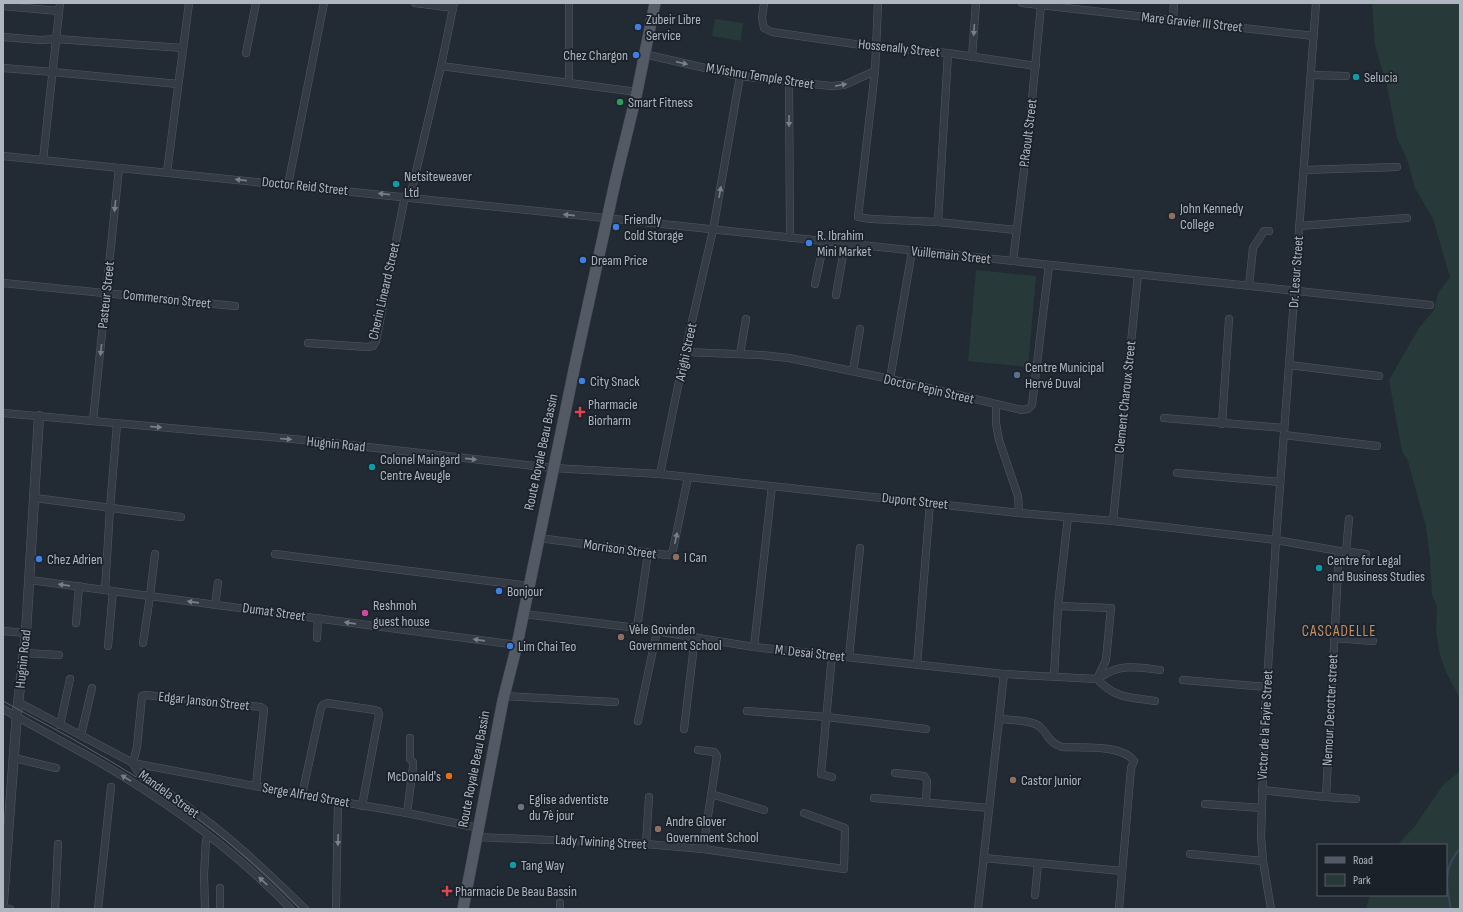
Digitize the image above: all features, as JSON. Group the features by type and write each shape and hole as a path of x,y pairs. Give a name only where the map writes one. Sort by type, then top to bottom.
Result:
{"main road":[{"name":"Route Royale Beau Bassin","path":"463,909 504,696 524,614 553,468 616,178 637,92 655,3"}],"street":[{"path":"167,172 188,3"},
{"path":"246,52 256,3"},
{"path":"288,185 324,3"},
{"path":"407,197 441,66 453,6 415,3"},
{"path":"569,3 569,83"},
{"name":"Hossenally Street","path":"764,3 762,18 764,28 772,32 875,46 948,53 1036,66"},
{"path":"878,3 874,71 858,217 938,222 1016,230"},
{"path":"972,57 976,3"},
{"name":"Mare Gravier III Street","path":"1022,3 1070,6 1172,20 1314,36"},
{"path":"1172,20 1174,3"},
{"name":"Dr. Lesur Street","path":"1276,540 1316,3"},
{"name":"P.Raoult Street","path":"1013,261 1036,66 1041,5"},
{"path":"3,6 60,7 43,160"},
{"path":"3,37 40,40 56,39 183,48"},
{"path":"938,222 948,53"},
{"name":"M.Vishnu Temple Street","path":"644,54 740,76 831,86 844,85 874,71"},
{"path":"441,66 637,92"},
{"path":"3,68 178,84"},
{"path":"1311,75 1346,76"},
{"name":"Arighi Street","path":"660,474 685,352 713,230 740,76"},
{"path":"789,82 790,238"},
{"name":"Doctor Reid Street","path":"3,156 608,219"},
{"path":"1304,170 1397,167"},
{"name":"Pasteur Street","path":"93,422 119,168"},
{"name":"Cherin Lineard Street","path":"308,343 368,347 373,346 376,341 407,197"},
{"path":"1300,226 1407,218"},
{"name":"Vuillemain Street","path":"608,219 1430,304"},
{"path":"1249,286 1253,248 1264,231 1269,231"},
{"path":"815,284 824,242"},
{"path":"836,295 845,244"},
{"path":"890,379 912,251"},
{"name":"Doctor Pepin Street","path":"685,352 789,358 890,379 996,405 1022,410 1028,409 1032,405 1049,265"},
{"name":"Clement Charoux Street","path":"1113,521 1138,274"},
{"name":"Commerson Street","path":"3,283 236,306"},
{"path":"740,354 746,319"},
{"path":"1222,424 1229,319"},
{"path":"852,371 860,329"},
{"path":"1289,365 1379,376"},
{"path":"996,405 998,440 1018,496 1019,513"},
{"path":"3,413 93,422"},
{"name":"Hugnin Road","path":"3,902 4,870 18,702 26,633 30,580 39,416"},
{"path":"1164,418 1284,432 1377,446"},
{"name":"Hugnin Road","path":"93,422 314,441 553,468"},
{"path":"105,590 117,424"},
{"name":"Dupont Street","path":"553,468 660,474 1019,513 1113,521 1276,540"},
{"path":"1178,473 1280,482"},
{"name":"Morrison Street","path":"538,538 648,553 671,554 688,477"},
{"path":"754,647 772,486"},
{"path":"35,498 181,517"},
{"path":"917,664 930,503"},
{"path":"1054,676 1058,606 1068,517"},
{"name":"Nemour Decotter street","path":"1326,796 1334,638 1342,551 1349,519"},
{"path":"1276,540 1366,554"},
{"name":"Victor de la Fayie Street","path":"1271,909 1263,860 1261,836 1267,687 1276,540"},
{"path":"849,657 860,548"},
{"path":"637,628 648,553"},
{"path":"143,643 155,554"},
{"path":"275,554 529,586"},
{"name":"Dumat Street","path":"30,580 517,645"},
{"path":"215,605 218,583"},
{"path":"76,623 79,586"},
{"path":"108,646 113,591"},
{"path":"1058,606 1110,608 1106,660 1097,679"},
{"name":"M. Desai Street","path":"524,614 637,628 754,647 1004,674 1097,679"},
{"path":"317,638 318,618"},
{"path":"3,631 26,633"},
{"path":"638,721 657,631"},
{"path":"684,729 696,638"},
{"path":"1334,638 1373,641"},
{"path":"24,653 59,655"},
{"path":"832,655 827,717 822,750 821,774 832,777"},
{"path":"1097,679 1105,673 1119,667 1160,670"},
{"path":"978,909 1004,674"},
{"path":"60,725 70,679"},
{"path":"1097,679 1106,688 1121,696 1155,701"},
{"path":"1183,680 1267,687"},
{"path":"81,735 92,688"},
{"name":"Edgar Janson Street","path":"133,763 137,747 142,696 146,695 261,707 264,709 264,714 256,786"},
{"path":"504,696 615,702"},
{"name":"Mandela Street","path":"18,702 133,763 137,772 166,791 235,844 305,909"},
{"path":"302,795 321,708 323,705 328,703 375,710 378,711 379,716 362,806"},
{"path":"3,710 99,762 164,803 250,869 290,909"},
{"path":"747,711 827,717 926,729"},
{"path":"999,719 1034,723 1040,727 1055,745 1062,747 1114,750 1124,753 1134,761 1131,768 1119,909"},
{"path":"407,813 414,767 413,762 410,759 410,738"},
{"path":"698,750 714,752 717,756 703,849"},
{"path":"14,758 56,768"},
{"name":"Serge Alfred Street","path":"133,763 407,813 478,832"},
{"path":"895,773 924,776 927,781 926,802"},
{"path":"98,909 111,787"},
{"path":"1262,790 1356,799"},
{"path":"711,794 764,810"},
{"path":"646,844 649,797"},
{"path":"874,798 989,808"},
{"path":"336,909 338,801"},
{"path":"1205,804 1262,808"},
{"name":"Lady Twining Street","path":"478,832 703,849 844,869 845,828 804,813"},
{"path":"205,909 204,874 206,840"},
{"path":"55,909 58,844"},
{"path":"1190,854 1263,860"},
{"path":"984,858 1122,871"},
{"path":"1035,895 1038,863"},
{"path":"220,888 220,909"},
{"path":"3,908 10,909"}],"green space":[{"path":"1372,3 1460,3 1460,699 1446,672 1440,655 1436,631 1437,606 1432,595 1426,527 1408,461 1402,451 1389,380 1419,328 1434,310 1438,293 1450,277 1433,219 1415,188 1407,159 1397,138 1387,86 1375,45"},
{"path":"715,19 743,23 741,41 712,36"},
{"path":"976,270 1036,276 1028,367 968,361"},
{"path":"1460,771 1460,909 1366,909 1370,896 1447,896 1447,844 1398,844 1415,826 1443,785"}],"waterway":[{"path":"1451,909 1447,885 1448,870 1451,862 1460,849"}],"tram line":[{"path":"3,701 82,744 176,803 202,822 253,864 300,909"}],"place":[{"name":"Zubeir Libre Service","path":"638,27"},
{"name":"Chez Chargon","path":"636,55"},
{"name":"Selucia","path":"1356,77"},
{"name":"Smart Fitness","path":"620,102"},
{"name":"Netsiteweaver Ltd","path":"396,184"},
{"name":"John Kennedy College","path":"1172,216"},
{"name":"Friendly Cold Storage","path":"616,227"},
{"name":"R. Ibrahim Mini Market","path":"809,243"},
{"name":"Dream Price","path":"583,260"},
{"name":"Centre Municipal Hervé Duval","path":"1017,375"},
{"name":"City Snack","path":"582,381"},
{"name":"Pharmacie Biorharm","path":"580,412"},
{"name":"Colonel Maingard Centre Aveugle","path":"372,467"},
{"name":"I Can","path":"676,557"},
{"name":"Chez Adrien","path":"39,559"},
{"name":"Centre for Legal and Business Studies","path":"1319,568"},
{"name":"Bonjour","path":"499,591"},
{"name":"Reshmoh guest house","path":"365,613"},
{"name":"Vèle Govinden Government School","path":"621,637"},
{"name":"Lim Chai Teo","path":"510,646"},
{"name":"McDonald's","path":"449,776"},
{"name":"Castor Junior","path":"1013,780"},
{"name":"Eglise adventiste du 7è jour","path":"521,807"},
{"name":"Andre Glover Government School","path":"658,829"},
{"name":"Tang Way","path":"513,865"},
{"name":"Pharmacie De Beau Bassin","path":"447,891"}],"district":[{"name":"CASCADELLE","path":"1339,631"}]}
